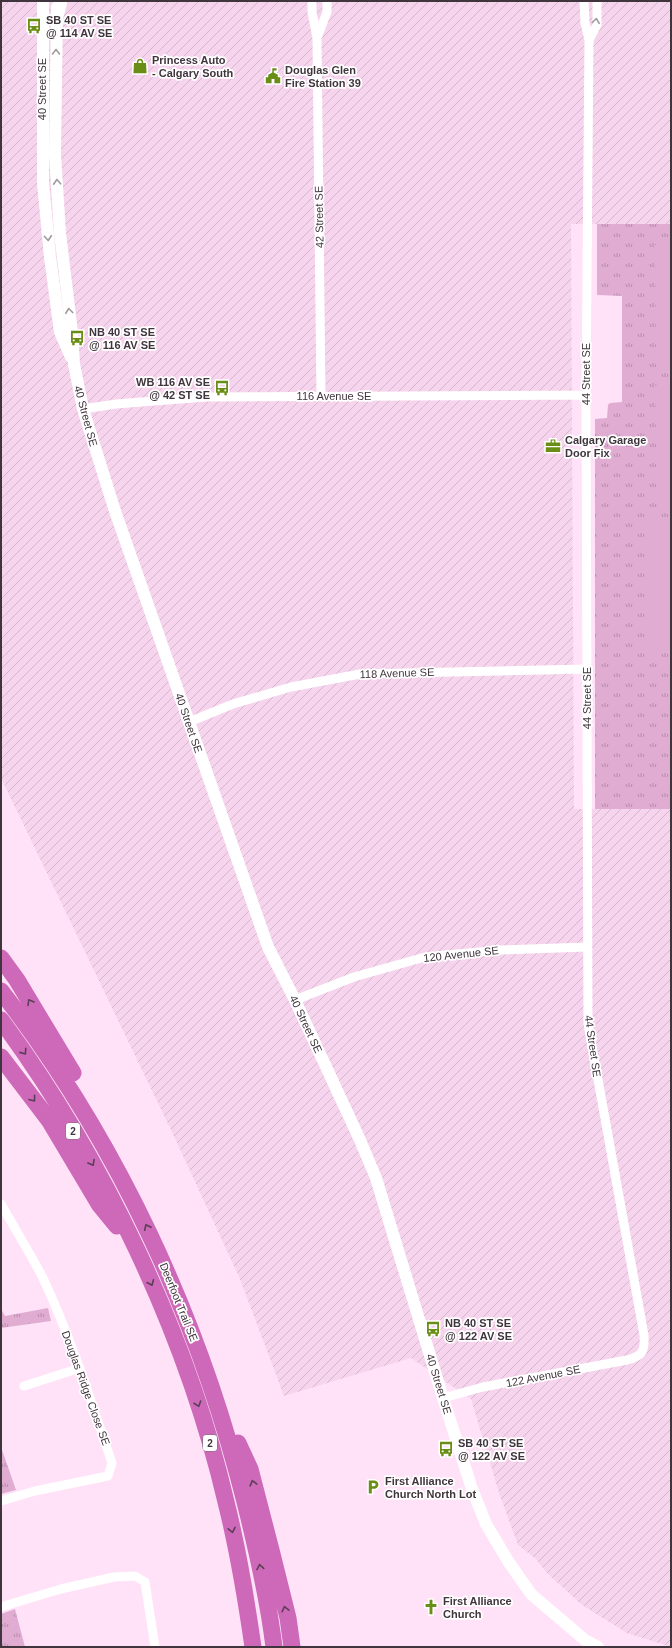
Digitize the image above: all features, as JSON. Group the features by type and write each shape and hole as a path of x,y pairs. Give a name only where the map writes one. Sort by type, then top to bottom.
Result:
{"highway":[{"path":"1,958 17,980 94,1108 126,1185"},
{"name":"Deerfoot Trail SE","path":"1,991 23,1019 57,1068 83,1110 126,1185 170,1279 204,1367 231,1445 259,1558 274,1647"},
{"name":"Deerfoot Trail SE","path":"1,1020 62,1112 106,1188 135,1248 173,1334 203,1420 230,1520 244,1586 253,1647"},
{"path":"1,1057 49,1120 99,1204 135,1248"},
{"path":"204,1367 250,1468 286,1610 292,1647"}],"main road":[{"path":"56,16 61,1"}],"street":[{"name":"40 Street SE","path":"43,1 42,183 60,332 74,364"},
{"name":"40 Street SE","path":"56,1 55,155 60,233 72,332 74,364 83,409 116,512 268,947 295,1000 376,1178 442,1398 472,1489 486,1524 508,1561 531,1594 585,1640 598,1647"},
{"name":"42 Street SE","path":"312,1 312,12 317,38 321,396"},
{"name":"42 Street SE","path":"317,38 327,12 327,1"},
{"name":"44 Street SE","path":"584,1 585,23 589,40 586,395 588,1024 644,1335 645,1345 643,1352"},
{"name":"44 Street SE","path":"589,40 597,25 597,1"},
{"name":"116 Avenue SE","path":"83,409 116,404 206,397 586,395"},
{"name":"118 Avenue SE","path":"189,722 233,704 283,689 360,674 587,669"},
{"name":"120 Avenue SE","path":"295,1000 354,977 425,957 501,950 587,947"},
{"name":"Douglas Ridge Close SE","path":"1,1204 42,1277 58,1314 80,1368 112,1463 108,1476 35,1491 1,1501"},
{"name":"122 Avenue SE","path":"442,1398 483,1387 636,1358 643,1352"},
{"path":"24,1386 80,1368"},
{"path":"1,1607 61,1589 114,1577 135,1576 145,1582 155,1647"}],"shaded area":[{"path":"1,1 671,1 671,224 571,224 574,809 671,809 671,1647 627,1633 582,1605 546,1572 536,1559 518,1545 499,1493 471,1399 411,1358 284,1396 240,1279 172,1132 1,778"}],"green space":[{"path":"597,224 671,224 671,809 595,809 595,419 607,418 608,405 610,403 622,402 622,296 597,295"},
{"path":"671,244 671,370 656,370 655,245"},
{"path":"655,385 671,385 671,510 657,510"},
{"path":"648,523 671,523 671,648 649,648"},
{"path":"48,1308 51,1321 1,1328 1,1309 5,1316"},
{"path":"1,1447 16,1490 1,1494"},
{"path":"15,1609 25,1647 1,1647 1,1614"}],"place":[{"name":"SB 40 ST SE @ 114 AV SE","path":"34,26"},
{"name":"Princess Auto - Calgary South","path":"140,66"},
{"name":"Douglas Glen Fire Station 39","path":"273,76"},
{"name":"NB 40 ST SE @ 116 AV SE","path":"77,338"},
{"name":"WB 116 AV SE @ 42 ST SE","path":"222,388"},
{"name":"Calgary Garage Door Fix","path":"553,446"},
{"name":"NB 40 ST SE @ 122 AV SE","path":"433,1329"},
{"name":"SB 40 ST SE @ 122 AV SE","path":"446,1449"},
{"name":"First Alliance Church North Lot","path":"373,1487"},
{"name":"First Alliance Church","path":"431,1607"}]}
